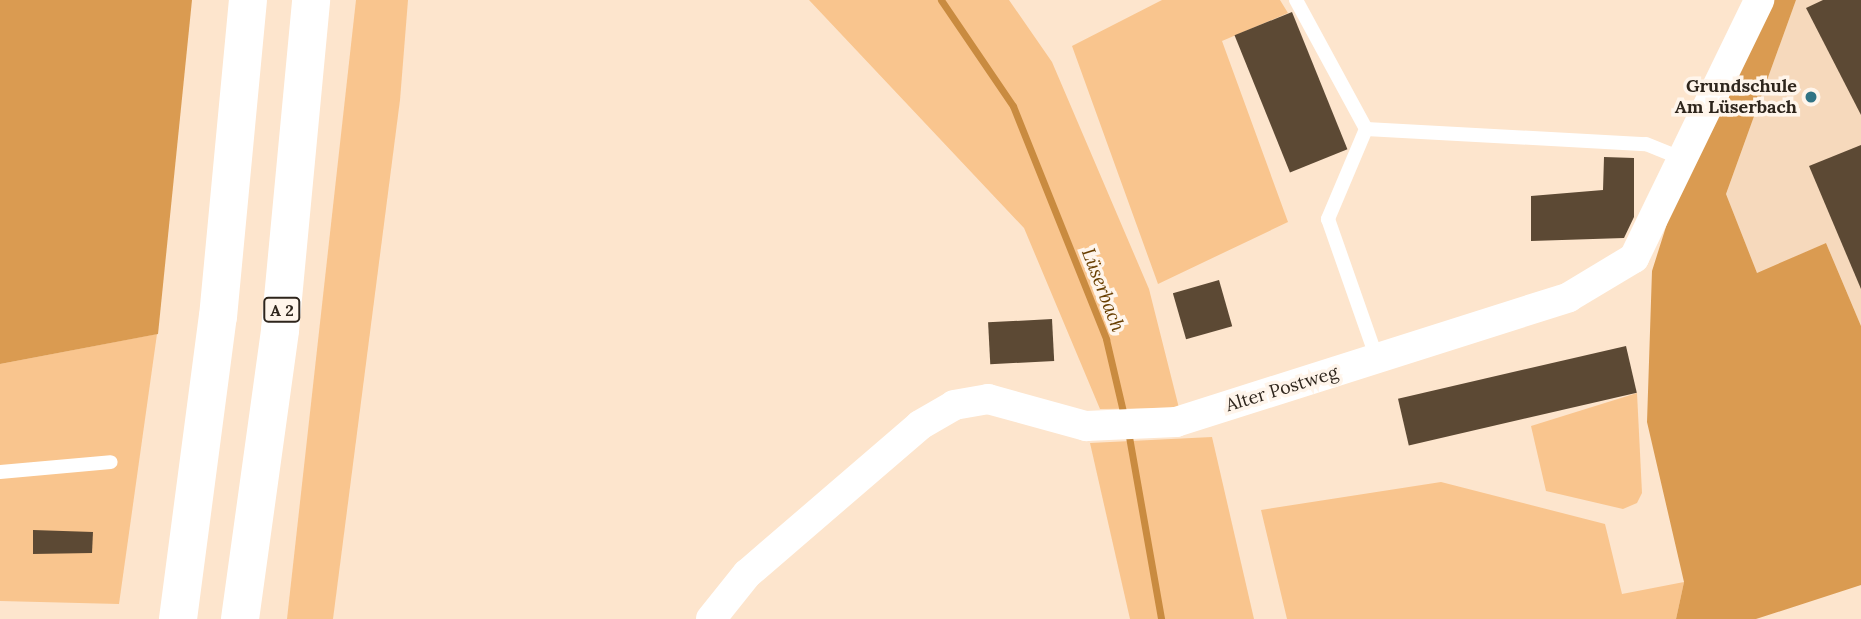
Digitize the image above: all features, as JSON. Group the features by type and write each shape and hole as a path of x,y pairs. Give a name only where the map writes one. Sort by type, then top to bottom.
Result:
{"highway":[{"path":"178,619 218,317 248,0"},
{"name":"A 2","path":"240,619 280,330 311,0"}],"street":[{"name":"Alter Postweg","path":"711,619 747,574 920,425 954,405 988,399 1086,426 1155,424 1377,359 1569,297 1634,258 1759,0"}],"lane":[{"path":"1296,0 1366,129"},
{"path":"1366,129 1646,144 1681,158"},
{"path":"1366,129 1328,219 1377,359"},
{"path":"0,472 111,462"}],"shaded area":[{"path":"0,0 192,0 158,334 0,364"},
{"path":"356,0 408,0 400,100 333,619 287,619"},
{"path":"809,0 1009,0 1052,62 1149,289 1179,408 1100,409 1024,228"},
{"path":"1162,0 1280,0 1288,13 1222,41 1288,222 1158,284 1072,46"},
{"path":"1769,0 1796,0 1726,194 1757,273 1826,243 1861,326 1861,585 1756,619 1676,619 1684,582 1647,422 1652,271 1683,173"},
{"name":"Grundschule Am Lüserbach","path":"1796,0 1861,0 1861,326 1826,243 1757,274 1726,194"},
{"path":"157,334 119,604 0,601 0,364"},
{"path":"1637,393 1642,493 1637,503 1623,509 1546,491 1531,426"},
{"path":"1212,437 1254,619 1130,619 1090,443"},
{"path":"1441,482 1605,524 1622,594 1684,582 1676,619 1287,619 1261,510"}],"building":[{"path":"1823,0 1861,0 1861,115 1806,8"},
{"path":"1292,12 1347,149 1290,172 1235,35"},
{"path":"1861,145 1861,289 1809,166"},
{"path":"1604,157 1634,158 1634,217 1624,238 1531,241 1531,196 1603,190"},
{"path":"1219,280 1232,326 1186,339 1173,293"},
{"path":"1052,319 1054,361 990,364 988,322"},
{"path":"1626,346 1637,393 1409,445 1398,399"},
{"path":"33,530 93,532 92,553 33,554"}],"waterway":[{"name":"Lüserbach","path":"941,0 1013,106 1106,339 1124,416"},
{"name":"Lüserbach","path":"1128,431 1161,619"}],"place":[{"name":"Grundschule Am Lüserbach","path":"1811,97"}]}
